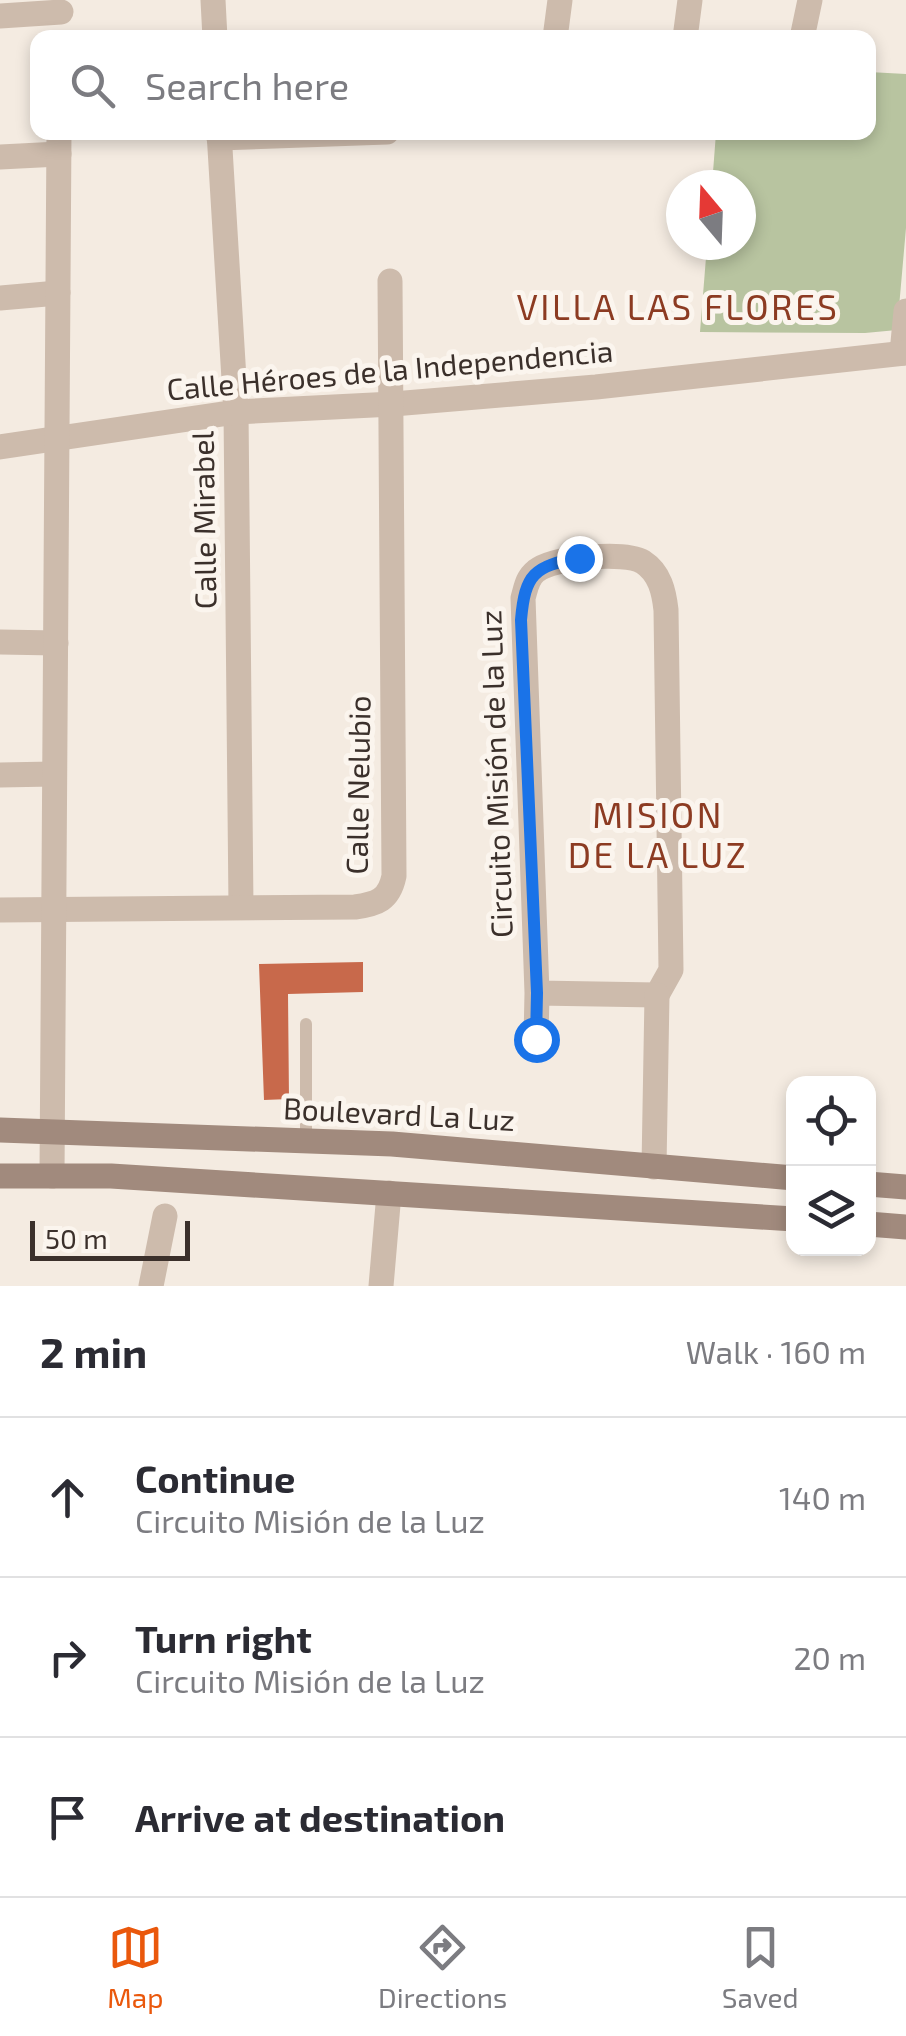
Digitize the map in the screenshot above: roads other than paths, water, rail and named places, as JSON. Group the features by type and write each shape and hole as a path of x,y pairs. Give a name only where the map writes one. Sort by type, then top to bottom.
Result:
{"main road":[{"name":"Boulevard La Luz","path":"0,1130 392,1144 786,1177"},
{"path":"0,1176 389,1193 786,1218"},
{"path":"876,1185 906,1188"},
{"path":"876,1225 906,1227"}],"street":[{"path":"213,0 215,30"},
{"path":"556,30 560,0"},
{"path":"0,16 61,17"},
{"name":"Calle Mirabel","path":"219,140 236,412 240,906"},
{"path":"0,157 59,143 52,1176"},
{"name":"Calle Nelubio","path":"0,910 371,905 380,902 392,887 390,280"},
{"path":"0,298 58,293"},
{"path":"904,353 906,311"},
{"name":"Calle Héroes de la Independencia","path":"0,447 236,412 596,387 904,353"},
{"name":"Circuito Misión de la Luz","path":"536,1039 521,620 527,582 536,572 558,562 632,558 654,572 664,596 671,970 657,995 654,1166"},
{"path":"0,642 56,643"},
{"path":"0,775 54,774"},
{"path":"537,993 657,995"},
{"path":"382,1286 389,1193"},
{"path":"151,1286 164,1216"}],"lane":[{"path":"306,1024 306,1141"}],"district":[{"name":"VILLA LAS FLORES","path":"678,308"},
{"name":"MISION DE LA LUZ","path":"658,836"}]}
